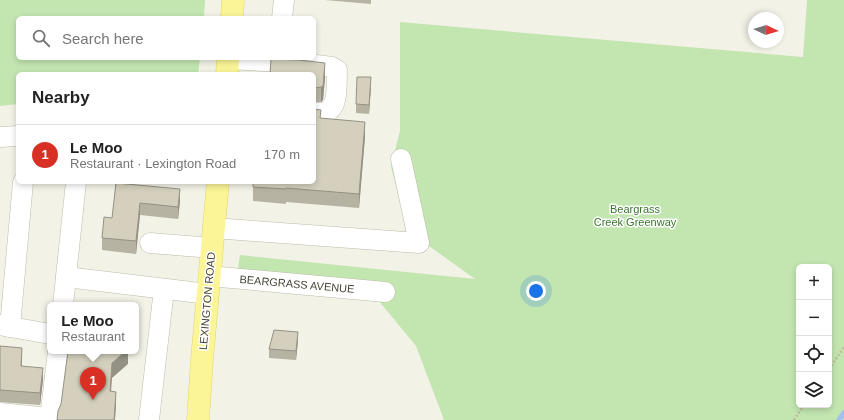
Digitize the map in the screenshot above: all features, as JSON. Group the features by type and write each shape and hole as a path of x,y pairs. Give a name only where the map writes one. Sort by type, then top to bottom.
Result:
{"main road":[{"name":"LEXINGTON ROAD","path":"198,420 208,285 218,184"}],"street":[{"path":"282,16 284,0"},
{"path":"228,64 300,63 332,67 337,70 335,100 331,107 324,113 316,113"},
{"path":"0,137 16,136"},
{"path":"150,243 213,238 420,243 401,159"},
{"path":"23,184 5,326 47,333"},
{"path":"63,302 76,184"},
{"name":"BEARGRASS AVENUE","path":"66,277 164,289 208,285 385,292"},
{"path":"149,420 164,289"},
{"path":"0,413 50,418 58,354"}],"path":[{"path":"832,365 844,347"},
{"path":"794,420 802,408"}],"green space":[{"path":"0,0 205,0 204,16 16,16 16,60 200,60 198,72 16,72 16,104 0,106"},
{"name":"Beargrass Creek Greenway","path":"807,0 844,0 844,420 444,420 416,346 378,300 235,287 240,255 475,279 408,231 391,167 400,131 400,22 803,57"}],"building":[{"path":"271,60 299,60 325,63 323,86 321,87 316,88 316,72 270,72"},
{"path":"357,77 371,77 369,105 356,104"},
{"path":"316,109 321,110 320,118 365,122 359,194 253,187 253,184 316,184"},
{"path":"116,184 180,189 178,207 140,203 136,241 102,238 104,217 112,218"},
{"path":"274,330 298,332 296,351 269,349"},
{"path":"0,346 22,348 21,366 43,368 40,393 0,390"},
{"path":"68,354 122,354 112,363 110,391 116,392 114,420 57,420 58,411 61,404"}],"waterway":[{"path":"839,420 844,413"}],"place":[{"name":"Le Moo","path":"93,400"}]}
